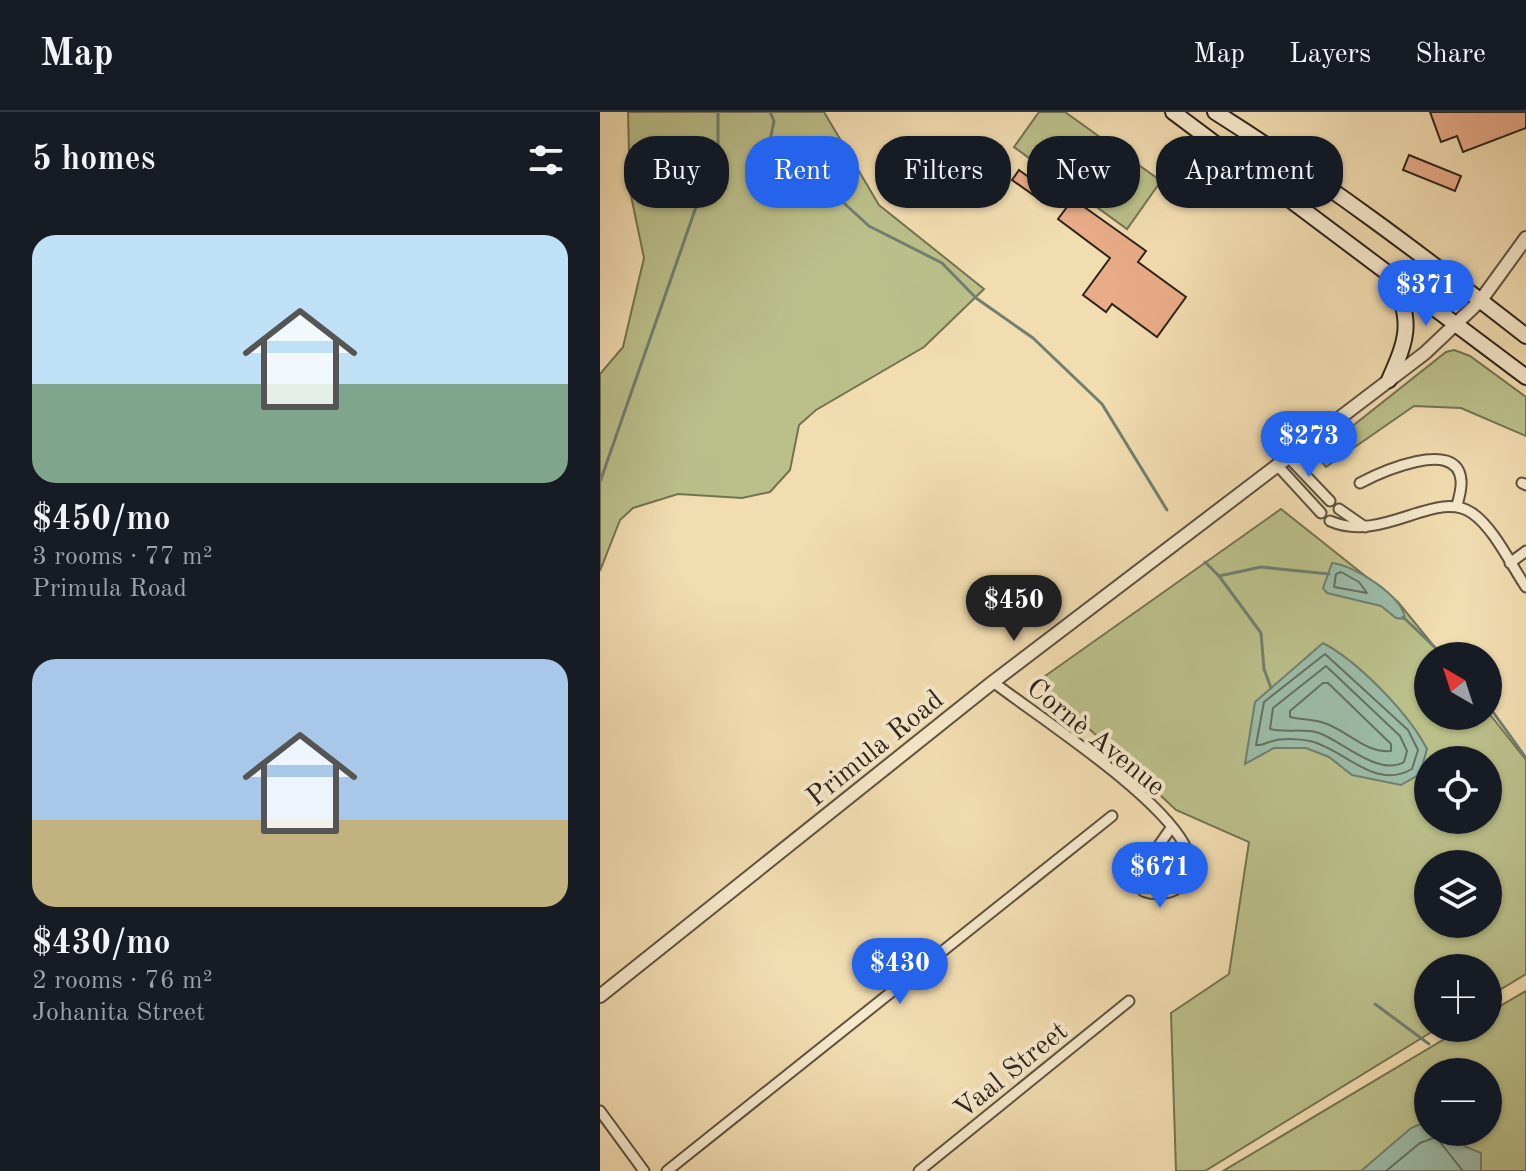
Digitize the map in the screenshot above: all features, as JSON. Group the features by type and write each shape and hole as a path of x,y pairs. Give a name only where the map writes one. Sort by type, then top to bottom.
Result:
{"main road":[{"path":"1173,112 1526,377"},
{"path":"1215,112 1275,150 1526,336"},
{"path":"1389,380 1403,350 1407,317 1391,277"}],"street":[{"name":"Primula Road","path":"600,996 993,682 1456,326 1481,300 1526,238"},
{"path":"1283,461 1330,501"},
{"path":"1283,461 1306,501 1321,513"},
{"path":"1360,483 1403,463 1438,461 1448,464 1459,474 1457,505"},
{"path":"1330,521 1348,527 1387,525 1438,507 1457,505 1479,519 1526,587"},
{"path":"1339,509 1365,527"},
{"path":"1510,563 1526,551"},
{"name":"Cornè Avenue","path":"993,682 1131,787 1171,828 1188,853 1187,876 1171,892 1143,891 1138,875 1171,828"},
{"path":"667,1171 1112,816"},
{"name":"Vaal Street","path":"919,1171 1129,1001"},
{"path":"600,1111 644,1171"}],"green space":[{"path":"628,112 824,112 838,136 745,136 745,208 859,208 859,171 875,198 875,208 883,208 984,289 924,347 816,410 799,425 790,470 770,492 742,498 678,494 633,508 620,520 600,571 600,374 623,347 644,258 634,208 729,208 729,136 629,136"},
{"path":"1039,112 1065,112 1098,136 1027,136 1027,156 1014,147"},
{"path":"1140,166 1156,177 1156,188 1127,229 1098,208 1140,208"},
{"path":"1454,350 1470,356 1526,397 1526,436 1461,408 1414,406 1326,467 1316,455 1446,352"},
{"path":"1281,509 1398,602 1431,642 1414,642 1414,730 1502,730 1526,760 1526,974 1502,989 1502,954 1414,954 1415,1042 1205,1171 1176,1171 1171,1013 1229,974 1249,842 1176,810 1038,681"},
{"path":"1526,991 1526,1171 1223,1171 1440,1042 1502,1042 1502,1005"}],"water":[{"path":"1332,563 1352,569 1376,583 1396,601 1405,619 1396,618 1381,606 1327,593 1323,588"},
{"path":"1323,643 1352,663 1382,690 1419,735 1425,746 1414,746 1414,777 1401,785 1352,775 1329,757 1306,748 1274,748 1245,764 1255,702"},
{"path":"1414,1127 1414,1146 1464,1146 1481,1153 1481,1171 1361,1171"}],"building":[{"path":"1430,112 1526,112 1526,128 1463,152 1457,136 1441,142"},
{"path":"1409,155 1461,176 1455,191 1403,170"},
{"path":"1019,170 1027,176 1027,191 1012,180"},
{"path":"1066,208 1086,208 1146,251 1138,262 1186,297 1157,337 1112,304 1106,312 1083,295 1110,258 1058,219"}],"waterway":[{"path":"600,482 718,144 718,112"},
{"path":"770,112 774,121 770,140 786,169 817,188 834,194 869,226 942,263 976,298 1033,338 1102,404 1167,510"},
{"path":"1205,562 1219,576 1261,567 1329,574"},
{"path":"1219,576 1261,633 1264,669 1271,688"},
{"path":"1403,617 1429,642"},
{"path":"1502,725 1526,758"},
{"path":"1375,1004 1429,1044"}]}
